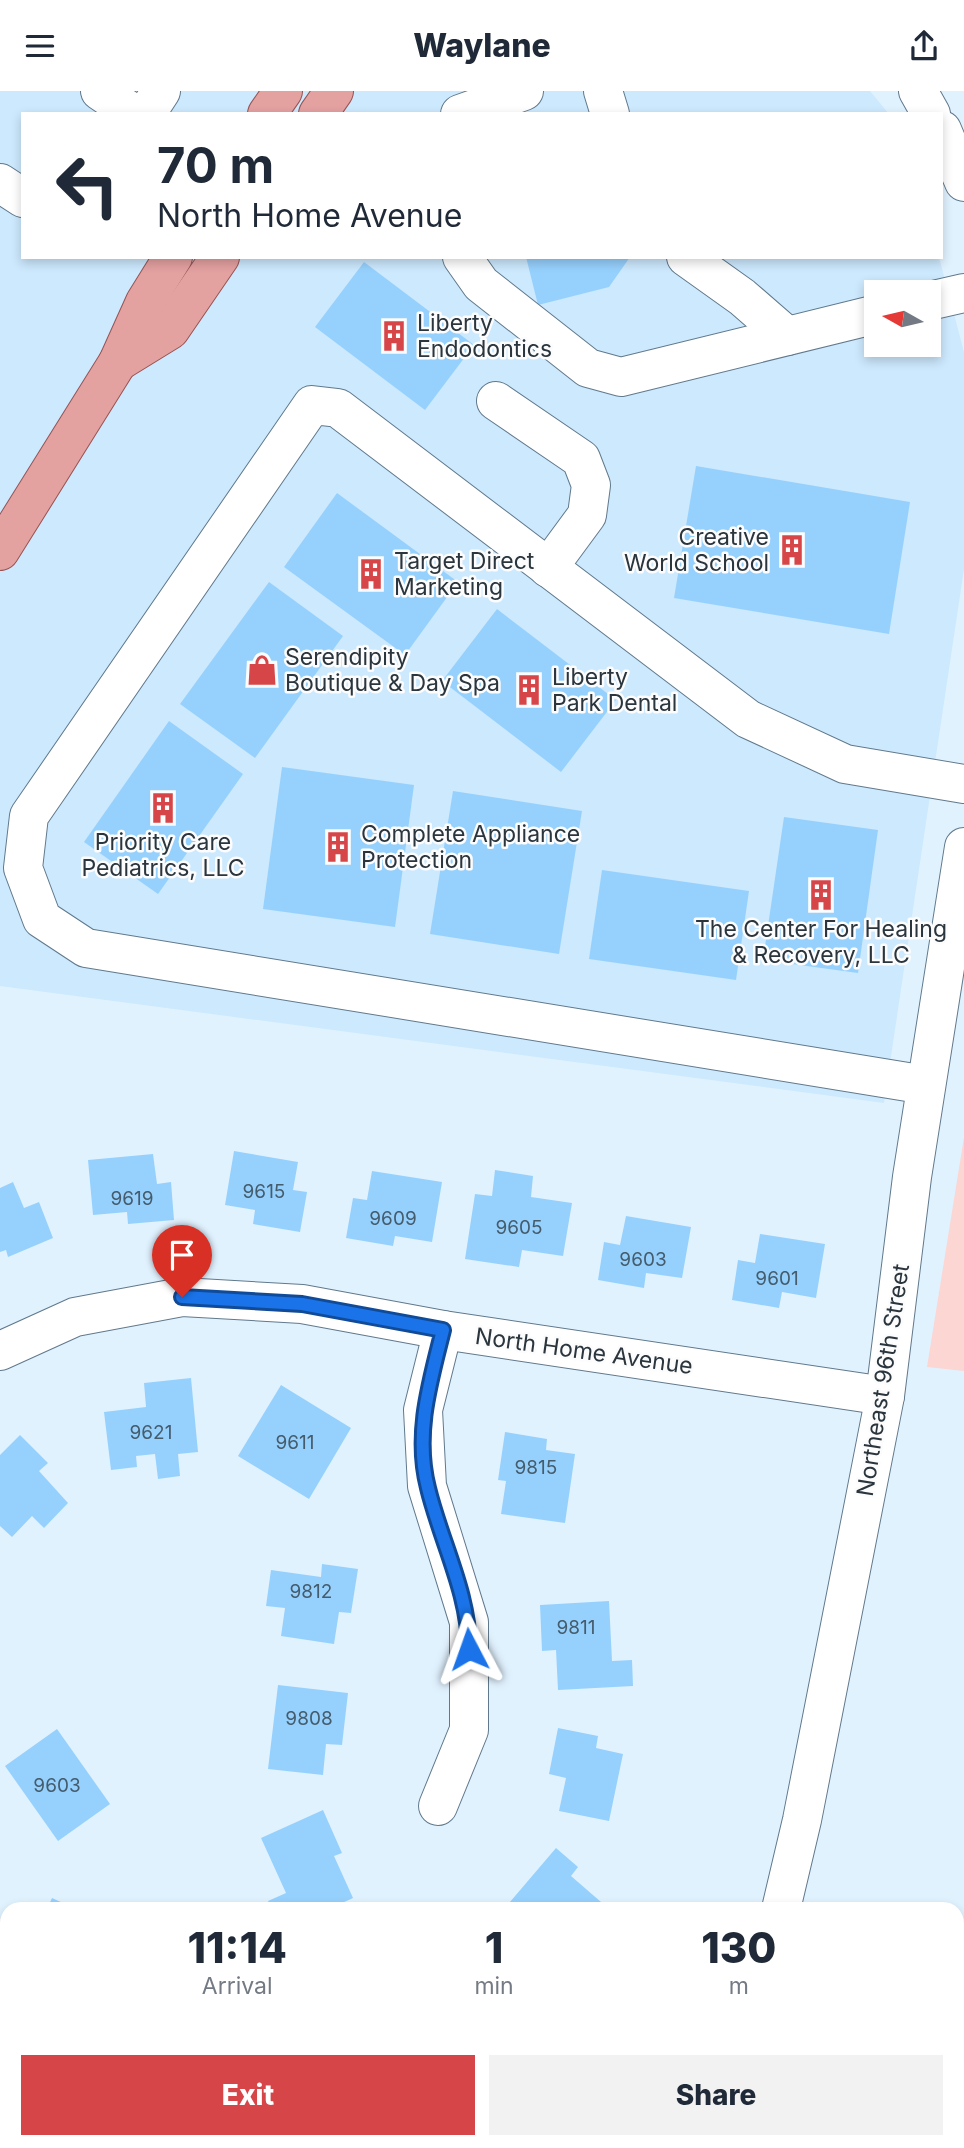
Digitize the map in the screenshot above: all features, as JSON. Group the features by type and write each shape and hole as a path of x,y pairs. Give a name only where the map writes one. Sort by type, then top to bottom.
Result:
{"main road":[{"path":"268,112 283,91"},
{"path":"319,112 334,91"},
{"path":"0,551 118,362 145,302 172,259"},
{"path":"118,362 170,330 219,259"}],"street":[{"path":"100,91 131,112"},
{"path":"147,112 161,91"},
{"path":"466,112 524,91"},
{"path":"603,91 609,112"},
{"path":"918,91 931,112"},
{"path":"943,132 964,182"},
{"path":"0,183 21,197"},
{"path":"463,259 481,284 588,368 621,377 864,317"},
{"path":"689,259 742,297 787,336"},
{"path":"942,299 964,293"},
{"path":"496,401 581,459 591,485 587,515 548,568"},
{"path":"926,1085 86,949 42,919 23,868 29,816 312,405 338,408 748,719 845,764 964,784"},
{"name":"Northeast 96th Street","path":"783,1902 802,1820 884,1396 926,1085 964,847"},
{"name":"North Home Avenue","path":"0,1351 75,1317 182,1297 302,1304 443,1330 884,1396"},
{"path":"438,1806 469,1730 469,1622 427,1486 423,1410 443,1330"}],"shaded area":[{"path":"0,91 870,91 887,112 21,112 21,259 940,259 964,352 964,569 884,1103 0,986"},
{"path":"964,1137 964,1371 927,1367"}],"building":[{"path":"526,259 629,259 609,287 538,305"},
{"name":"Liberty Endodontics","path":"364,262 474,345 425,410 315,327"},
{"name":"Creative World School","path":"696,466 910,502 889,634 674,598"},
{"name":"Target Direct Marketing","path":"337,493 458,582 405,655 284,567"},
{"name":"Serendipity Boutique & Day Spa","path":"269,582 343,636 255,758 180,704"},
{"name":"Liberty Park Dental","path":"497,609 616,700 561,772 442,681"},
{"name":"Priority Care Pediatrics, LLC","path":"169,721 243,774 158,894 84,842"},
{"name":"Complete Appliance Protection","path":"282,767 414,785 395,927 263,909"},
{"path":"453,791 582,811 559,954 430,934"},
{"name":"The Center For Healing & Recovery, LLC","path":"784,817 878,830 858,973 763,960"},
{"path":"602,870 749,891 736,980 589,959"},
{"path":"234,1151 298,1162 293,1190 307,1192 300,1232 253,1224 255,1210 225,1205"},
{"path":"153,1154 157,1184 171,1182 174,1220 128,1224 127,1212 93,1215 88,1160"},
{"path":"495,1170 533,1176 531,1197 572,1203 563,1256 522,1250 519,1267 465,1259 475,1194 492,1196"},
{"path":"372,1171 442,1182 432,1242 395,1236 393,1246 346,1238 353,1198 367,1200"},
{"path":"13,1182 24,1208 39,1202 53,1238 8,1257 6,1250 0,1252 0,1188"},
{"path":"626,1216 691,1227 682,1278 646,1273 644,1288 598,1280 604,1242 620,1245"},
{"path":"760,1234 825,1244 816,1298 782,1292 779,1308 732,1300 738,1260 755,1263"},
{"path":"191,1378 198,1452 178,1454 180,1476 158,1479 155,1454 136,1456 137,1467 111,1470 104,1412 146,1407 144,1383"},
{"path":"281,1385 351,1428 309,1499 238,1456"},
{"path":"505,1432 547,1439 546,1450 575,1454 565,1523 501,1514 506,1481 498,1480"},
{"path":"20,1435 48,1463 39,1471 68,1503 44,1528 32,1516 12,1537 0,1526 0,1455"},
{"path":"322,1564 358,1569 351,1613 339,1612 334,1644 281,1636 285,1608 266,1606 271,1570 321,1577"},
{"path":"609,1601 612,1661 632,1660 633,1686 558,1690 556,1650 542,1651 540,1605"},
{"path":"278,1685 348,1693 342,1745 326,1744 323,1775 268,1769"},
{"path":"558,1728 598,1736 596,1748 623,1754 609,1821 559,1811 566,1778 549,1774"},
{"path":"57,1729 110,1804 58,1841 5,1766"},
{"path":"323,1810 342,1853 334,1856 353,1898 344,1902 268,1902 286,1893 261,1838"},
{"path":"556,1848 578,1867 571,1876 601,1902 510,1902"}],"place":[{"name":"Liberty Endodontics","path":"394,336"},
{"name":"Creative World School","path":"792,550"},
{"name":"Target Direct Marketing","path":"371,574"},
{"name":"Serendipity Boutique & Day Spa","path":"262,670"},
{"name":"Liberty Park Dental","path":"529,690"},
{"name":"Priority Care Pediatrics, LLC","path":"163,808"},
{"name":"Complete Appliance Protection","path":"338,847"},
{"name":"The Center For Healing & Recovery, LLC","path":"821,895"}],"route":[{"path":"182,1297 302,1304 443,1330 423,1410 427,1486 469,1622 469,1649"}]}
